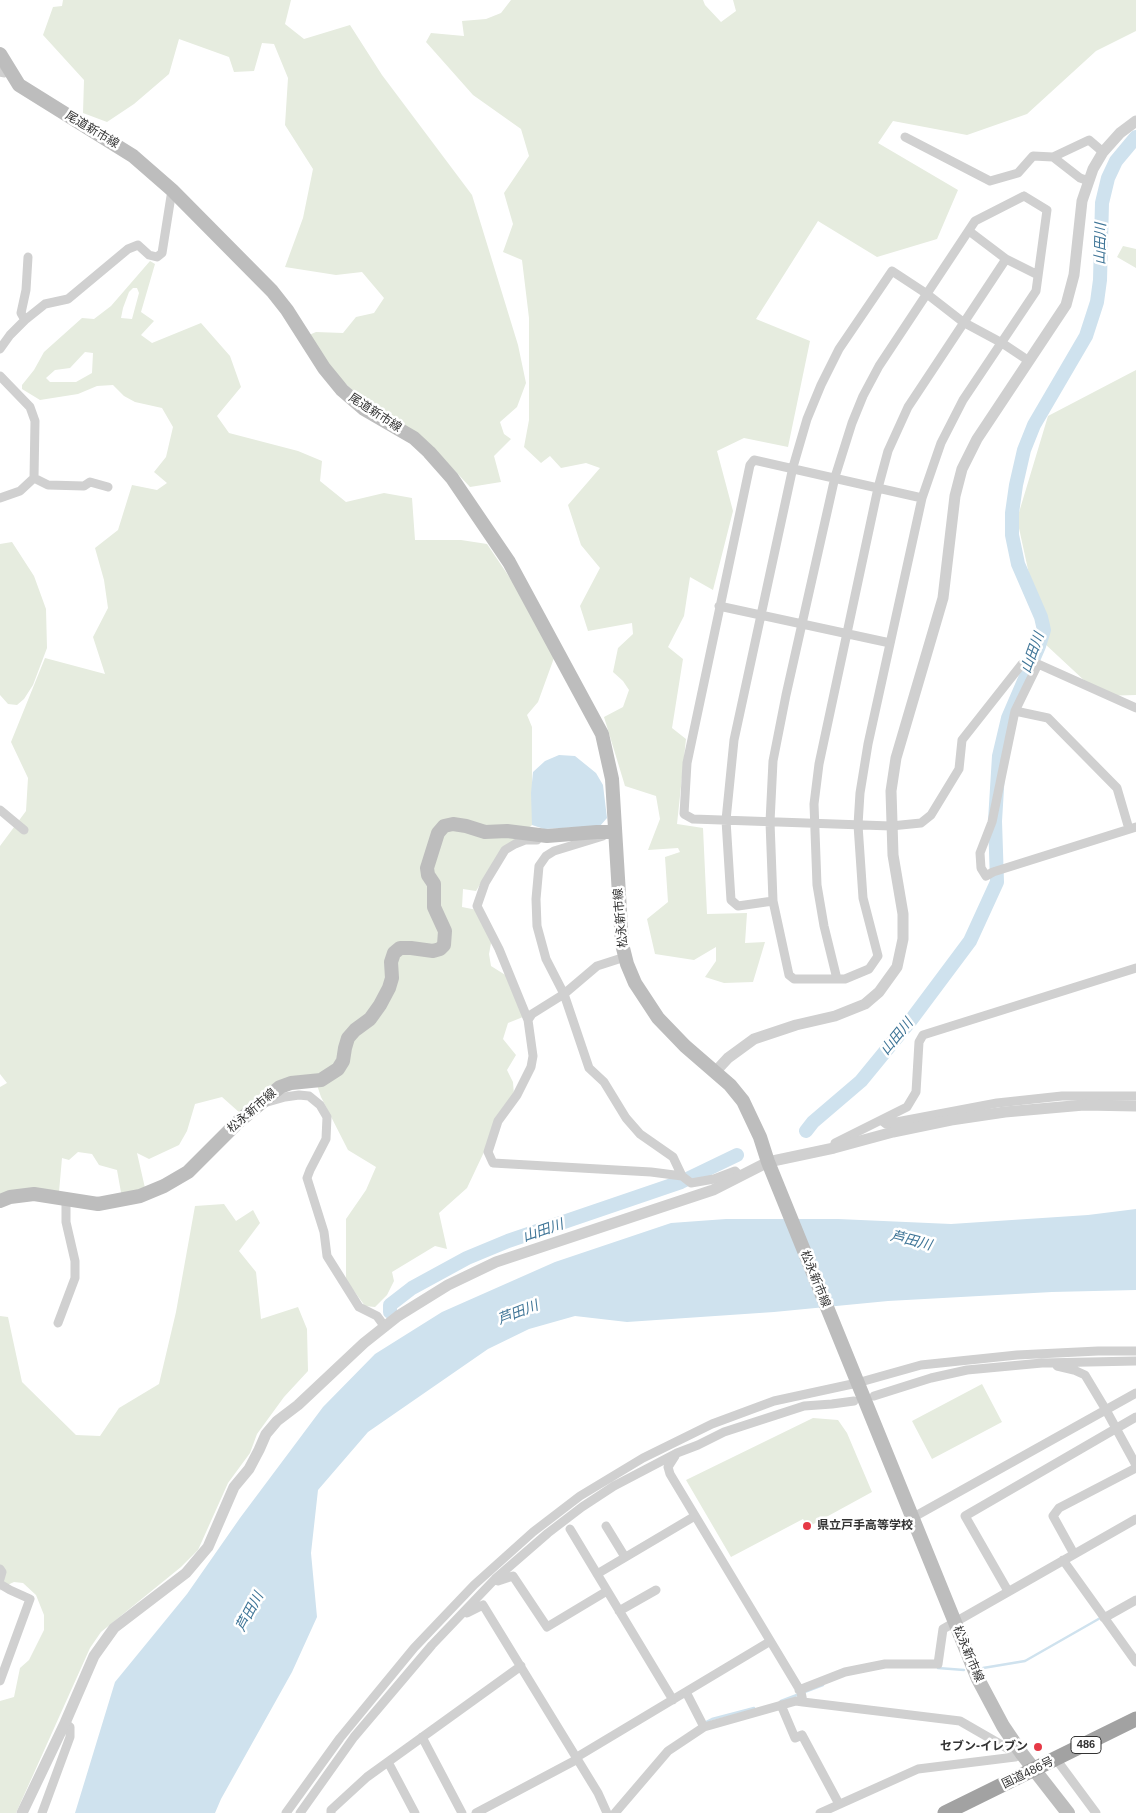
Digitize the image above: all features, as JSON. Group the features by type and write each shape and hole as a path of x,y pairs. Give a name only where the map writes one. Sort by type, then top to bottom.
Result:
{"highway":[{"name":"国道486号","path":"945,1813 1136,1719"}],"main road":[{"name":"尾道新市線","path":"0,54 5,72 18,85 133,156 172,190 272,291 287,310 324,368 342,390 364,409 414,438 452,478 509,562 602,734 612,779 615,832"},
{"name":"松永新市線","path":"0,1201 10,1197 34,1194 98,1204 140,1196 164,1186 188,1172 239,1121 280,1087 291,1083 321,1080 338,1070 343,1061 344,1048 348,1038 370,1019 389,988 392,978 391,962 394,953 400,948 433,951 440,949 444,945 445,931 434,907 434,884 426,868 438,833 444,826 453,824 485,832 507,831 547,836 615,832 622,944 635,983 658,1018 685,1046 716,1071 743,1101 760,1137 978,1679 1021,1755 1068,1813"}],"street":[{"path":"716,1071 728,1058 754,1039 796,1025 851,1011 865,1004 880,992 897,967 903,938 903,914 893,854 891,791 896,758 943,598 955,496 962,469 977,439 1066,305 1074,275 1082,201 1088,181 1103,152 1120,133 1136,121"},
{"path":"905,137 990,181 1018,173 1033,156 1053,157 1089,140 1103,152"},
{"path":"1053,157 1080,178 1088,181"},
{"path":"0,349 24,320 45,304 68,299 128,248 138,245 148,255 157,257 162,253 172,190"},
{"path":"1024,196 1047,210 1036,291 963,400 941,443 922,498 868,744 860,793 858,825 863,898 878,956 869,969 845,979 794,979 790,975 773,901 770,822 774,761 835,477 852,423 879,366 969,231 975,221 1024,196"},
{"path":"969,231 1006,259 1038,275"},
{"path":"24,320 21,313 26,290 28,257"},
{"path":"837,979 824,926 817,885 814,804 819,764 878,488 888,451 908,407 1006,259"},
{"path":"773,901 738,906 731,900 726,820 734,740 793,467 807,419 839,349 892,271 927,294 963,322 1002,343 1029,361"},
{"path":"0,376 30,407 35,421 34,478 20,491 0,498"},
{"path":"922,498 793,467 754,460 750,465 687,763 684,814 693,819 891,826 921,824 931,815 959,769 962,740 1022,664 1038,664 1136,708"},
{"path":"34,478 48,485 84,486 90,482 108,487"},
{"path":"719,606 890,643"},
{"path":"1015,712 1048,718 1117,788 1133,828 993,872 986,876 981,868 980,853 992,822 1015,712 1038,664"},
{"path":"0,810 24,830"},
{"path":"615,832 554,851 546,856 539,866 536,899 537,926 546,959 564,994 589,1068 604,1082 626,1118 640,1134 673,1157 682,1176 691,1183 714,1179 735,1171 740,1176"},
{"path":"547,836 541,840 525,840 505,850 485,884 477,906 499,949 528,1020 533,1056 530,1067 517,1094 498,1121 488,1152 493,1163 651,1172 682,1176"},
{"path":"528,1020 532,1014 564,994 597,966 625,957"},
{"path":"834,1148 835,1143 907,1107 916,1092 918,1042 923,1035 1136,968"},
{"path":"261,1103 285,1097 309,1096 320,1105 327,1117 326,1139 307,1178 324,1232 327,1256 359,1306 377,1316 385,1327"},
{"path":"881,1120 886,1124 997,1103 1062,1096 1136,1096"},
{"path":"22,1813 65,1723 94,1656 114,1628 186,1573 208,1547 234,1487 249,1469 260,1450 266,1434 277,1421 298,1406 364,1343 398,1316 448,1285 496,1262 713,1190 740,1176 834,1148 893,1132 951,1120 1005,1112 1084,1105 1136,1106"},
{"path":"58,1323 75,1278 75,1261 66,1222 66,1199"},
{"path":"286,1813 340,1738 414,1648 474,1585 533,1532 580,1496 643,1458 712,1424 774,1401 856,1379 921,1365 1017,1356 1098,1351 1136,1351"},
{"path":"1017,1356 1018,1358 1074,1370 1085,1375 1136,1466 1060,1508 1053,1516 1074,1554"},
{"path":"874,1396 931,1378 967,1370 1042,1363 1136,1361"},
{"path":"912,1518 1136,1393"},
{"path":"300,1813 354,1737 432,1644 495,1579 548,1533 582,1507 614,1486 677,1453 724,1432 759,1422 790,1409 854,1401"},
{"path":"1008,1591 965,1516 1136,1417"},
{"path":"712,1424 713,1428 677,1453 668,1466 670,1474 801,1695 960,1721 1021,1755"},
{"path":"597,1574 695,1516"},
{"path":"615,1813 668,1751 703,1724 796,1701 801,1695 845,1672 885,1664 938,1664 943,1629 1136,1519"},
{"path":"606,1526 624,1557"},
{"path":"570,1529 673,1700"},
{"path":"1063,1560 1136,1662"},
{"path":"0,1569 2,1572 0,1579"},
{"path":"495,1579 498,1581 513,1576 547,1627 608,1591"},
{"path":"0,1584 30,1599 0,1681"},
{"path":"619,1610 656,1590"},
{"path":"1104,1618 1136,1600"},
{"path":"461,1616 483,1605 598,1793 606,1813"},
{"path":"476,1813 574,1761 576,1758 769,1642"},
{"path":"331,1813 331,1810 367,1777 521,1666"},
{"path":"686,1692 703,1724"},
{"path":"781,1705 794,1738 802,1735 840,1804"},
{"path":"42,1813 70,1737 70,1727 65,1723"},
{"path":"422,1737 462,1813"},
{"path":"820,1813 918,1769 1021,1755"},
{"path":"1056,1760 1096,1813"},
{"path":"388,1762 415,1813"}],"shaded area":[{"path":"63,0 291,0 285,24 304,39 350,25 382,75 472,195 518,345 526,383 517,407 500,422 504,434 511,439 494,456 501,482 470,487 428,442 360,397 331,370 309,335 316,332 343,333 356,317 374,313 384,298 362,272 336,275 285,267 303,218 313,169 285,125 288,78 274,44 262,43 254,71 234,72 229,57 179,39 169,74 134,104 107,122 83,113 84,80 43,35 53,7 62,6"},
{"path":"511,0 703,0 705,5 721,22 736,11 733,0 1136,0 1136,31 1096,51 1027,114 967,135 893,121 878,143 958,190 937,239 877,257 818,221 756,319 810,341 788,447 744,438 717,451 733,511 713,590 690,577 684,616 668,647 683,659 672,728 686,739 677,824 703,828 707,914 747,913 745,943 765,942 753,982 724,983 705,977 716,961 716,947 694,960 655,954 647,919 668,902 665,857 680,852 678,848 648,850 660,819 656,796 625,786 604,717 623,707 629,690 613,672 618,648 633,634 632,623 588,631 580,606 600,568 581,545 568,505 600,468 586,463 561,468 550,456 541,463 524,447 529,420 529,318 522,260 503,252 513,224 504,193 529,156 521,129 473,95 426,42 431,33 464,36 462,21 486,19 501,13"},
{"path":"1123,246 1136,249 1136,268 1117,257"},
{"path":"150,261 155,264 141,312 154,321 141,335 152,343 201,323 230,356 241,387 217,416 229,433 298,451 322,461 320,481 346,502 384,493 412,498 415,540 461,540 487,544 512,581 554,658 538,702 527,715 532,727 532,825 496,858 476,891 463,889 462,907 477,910 492,938 489,954 491,966 507,976 523,1017 508,1023 503,1039 516,1055 507,1070 513,1082 514,1095 493,1125 484,1152 467,1188 439,1213 447,1249 435,1246 392,1272 394,1281 387,1295 375,1307 365,1306 346,1280 346,1219 366,1190 376,1167 348,1150 321,1097 317,1085 327,1078 301,1075 269,1087 240,1113 222,1097 195,1104 187,1131 179,1145 149,1159 137,1153 145,1188 122,1198 117,1170 99,1165 92,1154 78,1152 69,1160 62,1158 59,1192 0,1198 0,1087 7,1083 0,1074 0,846 26,811 28,778 11,742 45,658 105,674 93,637 108,608 104,580 95,548 118,530 132,485 157,490 167,483 154,472 166,457 173,427 162,408 135,402 124,396 113,385 97,386 78,394 40,400 22,389 22,385 34,370 44,352 82,318 94,319 111,306","holes":["133,288 137,288 139,293 132,319 121,318 129,292","85,352 93,353 92,373 76,382 50,382 46,378 55,370 70,368"]},
{"path":"1136,370 1136,695 1101,696 1044,643 1017,519 1048,416"},
{"path":"12,542 34,576 46,609 47,648 33,685 24,699 17,705 8,704 0,695 0,544"},
{"path":"224,1204 236,1221 253,1210 260,1223 239,1251 256,1272 261,1319 298,1307 307,1329 308,1371 284,1397 257,1434 250,1453 228,1483 198,1550 181,1567 101,1632 90,1648 16,1813 0,1813 0,1701 14,1697 20,1668 29,1660 44,1630 44,1615 36,1595 23,1583 14,1582 1,1588 0,1591 0,1316 8,1317 22,1382 76,1435 100,1436 119,1408 159,1384 176,1312 195,1206"},
{"path":"982,1384 1002,1422 932,1459 912,1421"},
{"path":"813,1418 838,1420 847,1433 872,1492 808,1527 803,1519 731,1557 686,1480"}],"water":[{"path":"559,755 575,756 596,773 603,785 607,818 600,826 544,829 532,825 531,793 533,772 545,761"},
{"name":"芦田川","path":"1136,1209 1136,1290 1052,1292 888,1301 774,1312 627,1322 575,1316 529,1329 488,1349 368,1432 318,1490 311,1553 317,1617 292,1672 215,1813 75,1813 115,1682 187,1594 240,1518 323,1407 375,1354 442,1312 555,1262 671,1223 726,1219 838,1219 951,1224 1088,1215"}],"waterway":[{"name":"山田川","path":"806,1131 813,1122 861,1081 911,1020 970,941 997,882 995,821 999,756 1008,718 1044,630 1041,617 1018,564 1012,535 1012,513 1016,485 1024,450 1034,425 1086,336 1097,302 1100,280 1102,203 1108,178 1116,161 1136,137"},
{"name":"山田川","path":"390,1312 390,1305 412,1288 467,1258 508,1241 681,1182 737,1155"},
{"path":"983,1668 1025,1661 1102,1617"},
{"path":"938,1668 964,1670"},
{"path":"781,1701 823,1685"},
{"path":"704,1723 712,1719 754,1708"}],"place":[{"name":"県立戸手高等学校","path":"807,1526"},
{"name":"セブン-イレブン","path":"1038,1747"}]}
